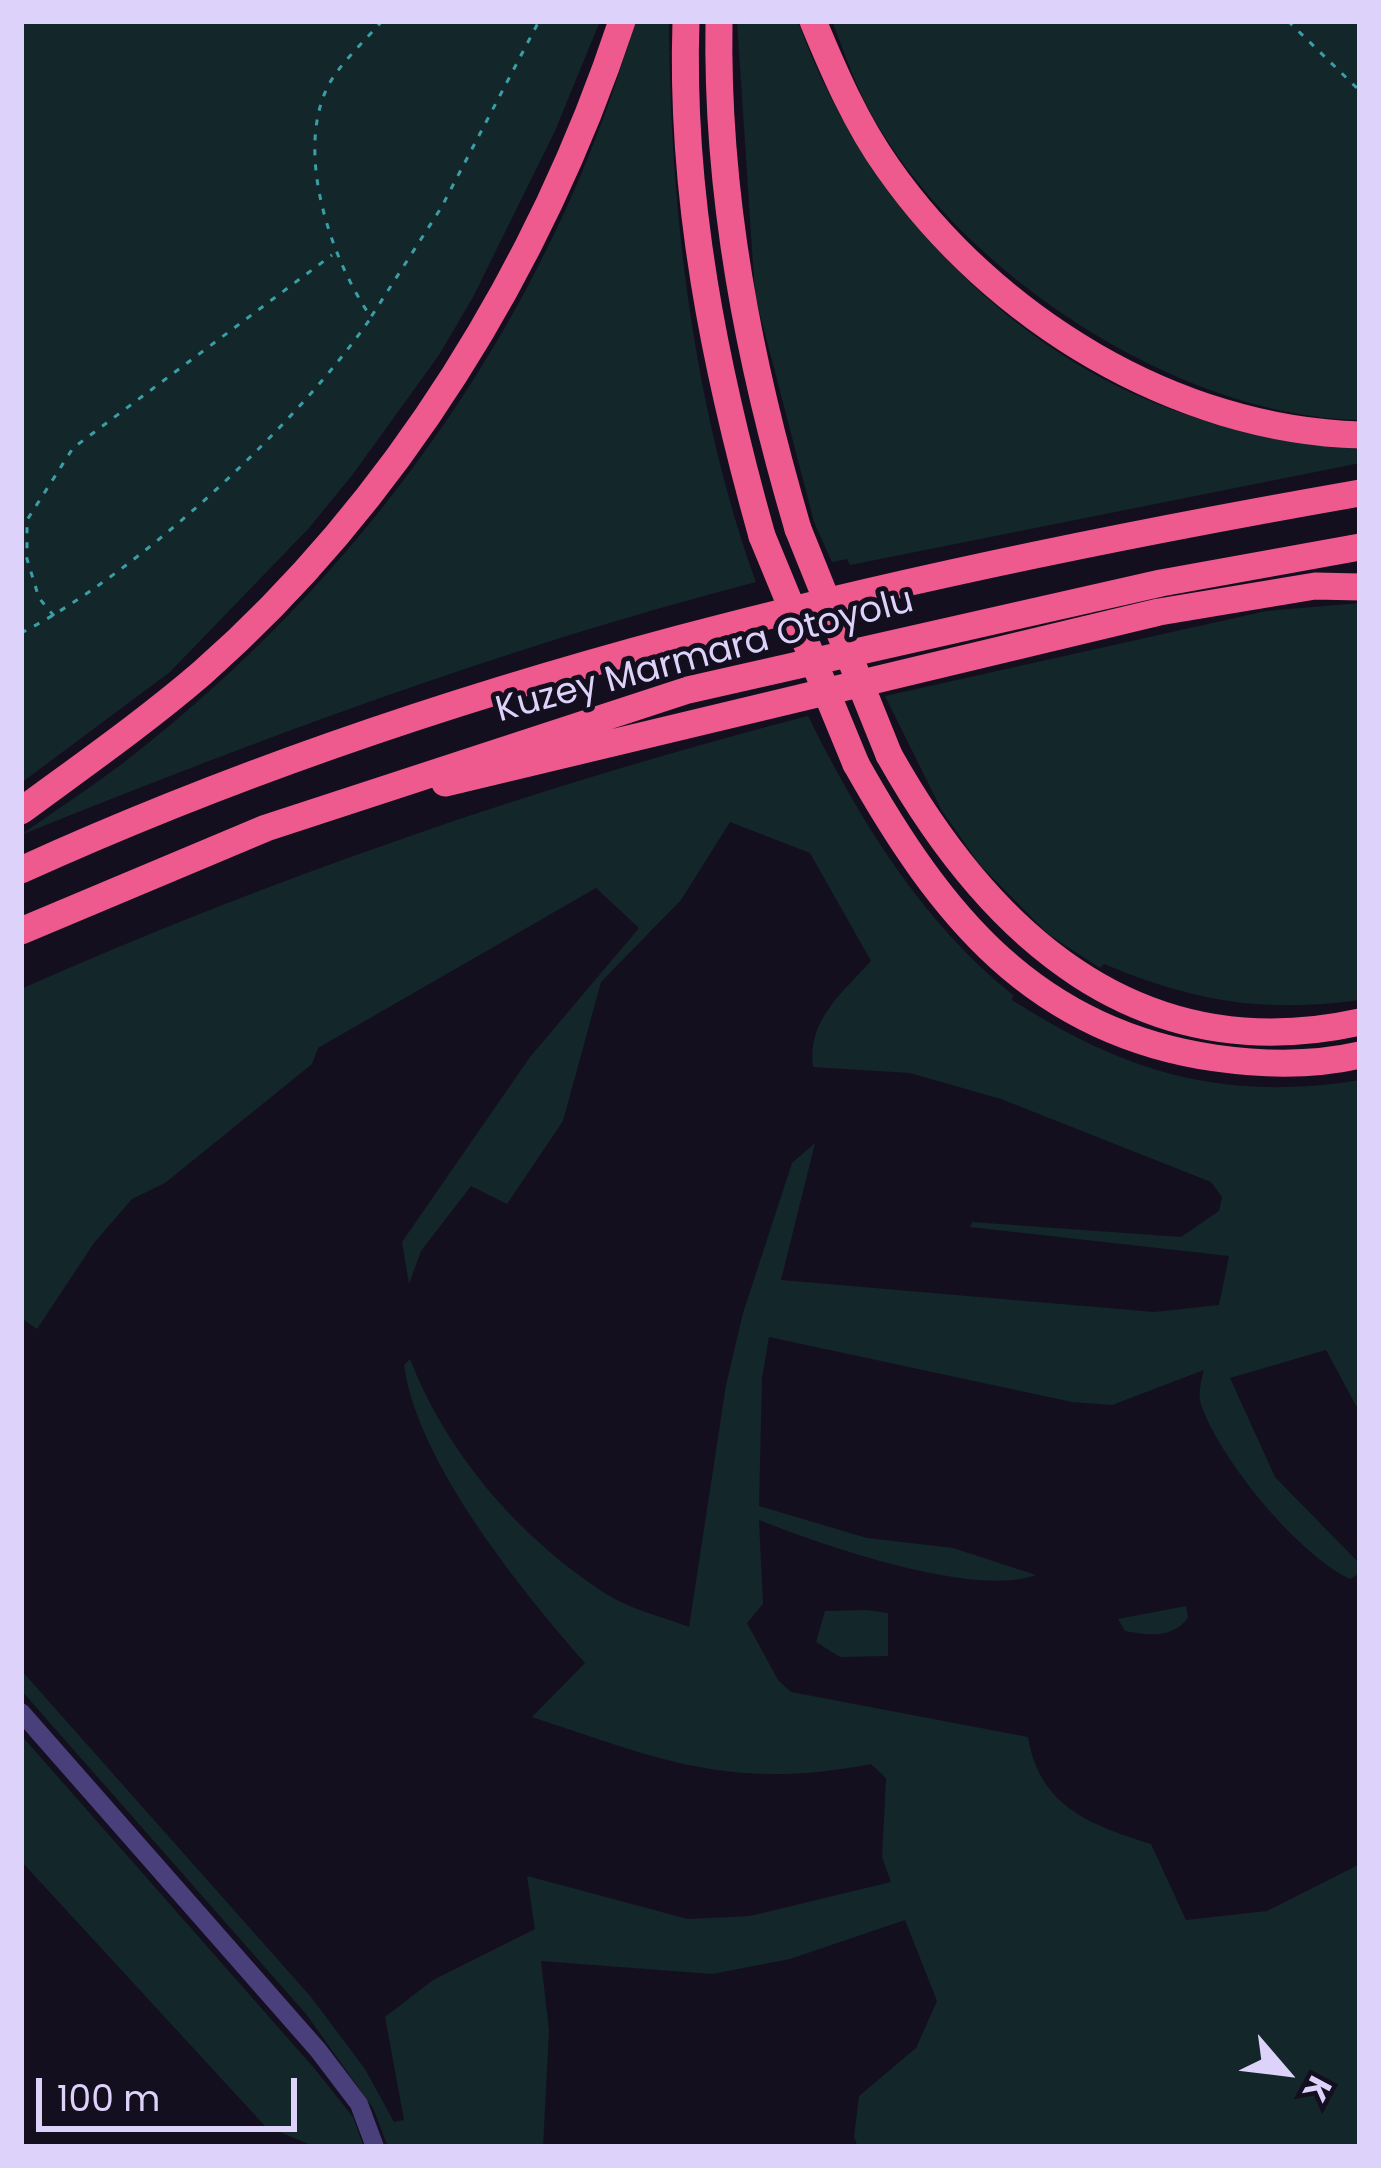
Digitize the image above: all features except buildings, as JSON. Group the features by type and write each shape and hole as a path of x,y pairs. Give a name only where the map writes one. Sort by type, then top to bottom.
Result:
{"highway":[{"path":"21,811 202,672 263,613 380,479 496,308 595,102 622,21"},
{"path":"686,21 693,187 710,320 725,406 762,536 856,764 950,910 1017,975 1066,1009 1145,1044 1193,1055 1288,1065 1360,1055"},
{"path":"719,21 730,223 748,348 798,529 889,755 968,878 1028,940 1084,980 1162,1016 1207,1025 1286,1032 1360,1022"},
{"path":"813,21 839,84 889,170 952,244 1026,311 1105,362 1172,395 1265,424 1360,435"},
{"name":"Kuzey Marmara Otoyolu","path":"21,870 345,740 688,634 1102,538 1360,493"},
{"name":"Kuzey Marmara Otoyolu","path":"21,931 266,828 688,690 1138,588 1360,547"},
{"path":"266,828 1159,612 1315,586 1360,587"}],"street":[{"path":"21,1712 318,2050 359,2104 376,2147"}],"path":[{"path":"371,317 334,254 317,156 328,87 382,21"},
{"path":"21,633 110,580 339,364 442,208 539,21"},
{"path":"1288,21 1360,91"},
{"path":"54,616 39,598 27,559 27,520 73,448 334,254"}],"green space":[{"path":"21,21 600,21 555,131 473,297 439,355 353,474 309,528 170,672 21,783"},
{"path":"635,21 669,21 674,165 701,379 756,582 384,696 21,835 132,756 230,672 309,594 381,509 447,420 506,326 557,228 600,126"},
{"path":"737,21 798,21 854,139 892,194 934,246 1034,335 1089,371 1148,400 1252,433 1360,449 1360,463 850,565 847,559 832,562 814,522 755,295"},
{"path":"832,21 1360,21 1360,420 1289,412 1215,392 1143,361 1072,320 1007,272 949,218 900,159 863,98"},
{"path":"1360,603 1360,1000 1291,1005 1229,1001 1199,996 1104,964 1100,968 1048,934 980,865 942,811 885,696 1266,611"},
{"path":"808,716 895,866 949,935 1013,995 1012,1000 1095,1046 1178,1076 1264,1087 1360,1080 1360,1413 1326,1350 1230,1378 1275,1477 1360,1564 1360,1573 1350,1579 1308,1550 1244,1479 1202,1407 1204,1370 1112,1405 1072,1402 769,1337 762,1378 759,1506 867,1538 953,1548 1036,1575 975,1580 937,1574 897,1566 759,1520 763,1604 747,1623 778,1680 791,1692 1028,1737 1043,1780 1056,1796 1088,1820 1151,1844 1186,1920 1267,1911 1360,1864 1360,2147 858,2147 854,2137 859,2096 916,2048 937,2001 905,1920 790,1959 712,1974 541,1961 549,2030 543,2147 388,2147 373,2108 306,2014 21,1690 21,1670 311,1997 365,2069 394,2122 404,2120 385,2017 433,1980 535,1929 527,1876 688,1919 750,1916 891,1882 882,1857 886,1778 871,1764 778,1774 698,1767 532,1717 585,1663 503,1562 450,1483 413,1403 404,1365 410,1359 465,1460 542,1546 613,1598 689,1627 726,1385 743,1313 792,1163 815,1143 781,1280 1154,1312 1219,1305 1229,1256 970,1227 972,1222 1181,1237 1219,1211 1222,1197 1211,1182 1001,1099 910,1073 813,1067 821,1021 871,961 810,853 730,822 681,900 601,982 563,1121 507,1204 471,1186 421,1251 409,1284 402,1242 530,1057 639,928 596,888 318,1048 312,1064 165,1183 132,1199 94,1243 37,1329 21,1318 21,989 214,909 409,836 607,772"},
{"path":"1186,1606 1188,1618 1167,1632 1125,1631 1118,1619"},
{"path":"825,1611 888,1613 888,1656 840,1657 816,1642"},
{"path":"21,1735 314,2068 353,2117 364,2147 316,2147 265,2126 21,1861"}]}
